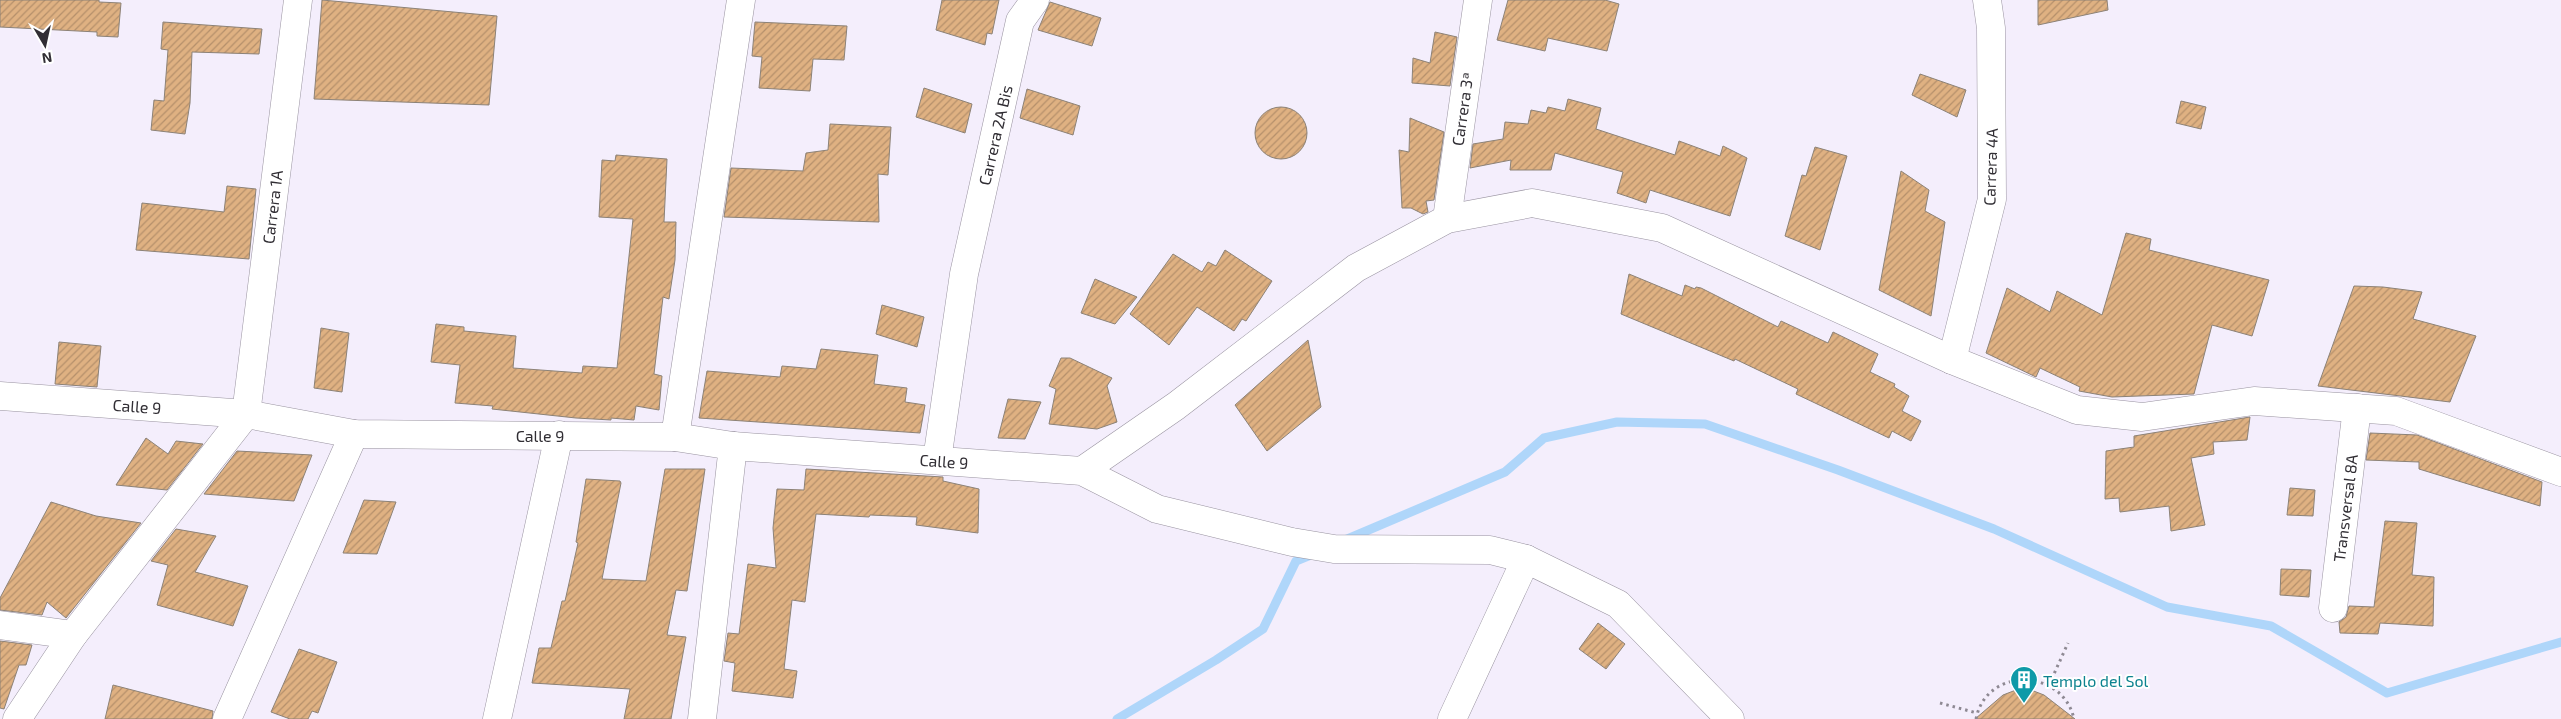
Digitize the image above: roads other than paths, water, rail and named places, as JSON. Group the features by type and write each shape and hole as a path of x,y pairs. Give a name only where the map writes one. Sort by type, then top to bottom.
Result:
{"street":[{"name":"Carrera 1A","path":"246,414 298,0"},
{"path":"675,437 741,0"},
{"name":"Carrera 2A Bis","path":"936,460 964,274 1020,21 1035,0"},
{"name":"Carrera 3ª","path":"1447,219 1478,0"},
{"name":"Carrera 4A","path":"1952,360 1992,199 1991,28 1988,0"},
{"path":"1730,719 1618,604 1526,560 1490,550 1334,549 1292,542 1157,509 1082,471 1176,406 1356,268 1447,219 1532,203 1662,228 1952,360 2077,410 2142,417 2254,401 2396,411 2561,472"},
{"name":"Calle 9","path":"0,396 246,414 354,434 675,437 733,446 1082,471"},
{"name":"Transversal 8A","path":"2333,608 2357,408"},
{"path":"17,719 73,636 246,414"},
{"path":"227,719 354,434"},
{"path":"497,719 559,435"},
{"path":"703,719 733,446"},
{"path":"1452,719 1526,560"},
{"path":"0,625 73,636"}],"waterway":[{"path":"1345,540 1505,472 1544,438 1617,422 1705,424 1838,470 1994,529 2167,607 2271,626 2387,693 2561,642"},
{"path":"1117,719 1216,660 1263,629 1296,561 1313,554"}],"place":[{"name":"Templo del Sol","path":"2024,704"}]}
